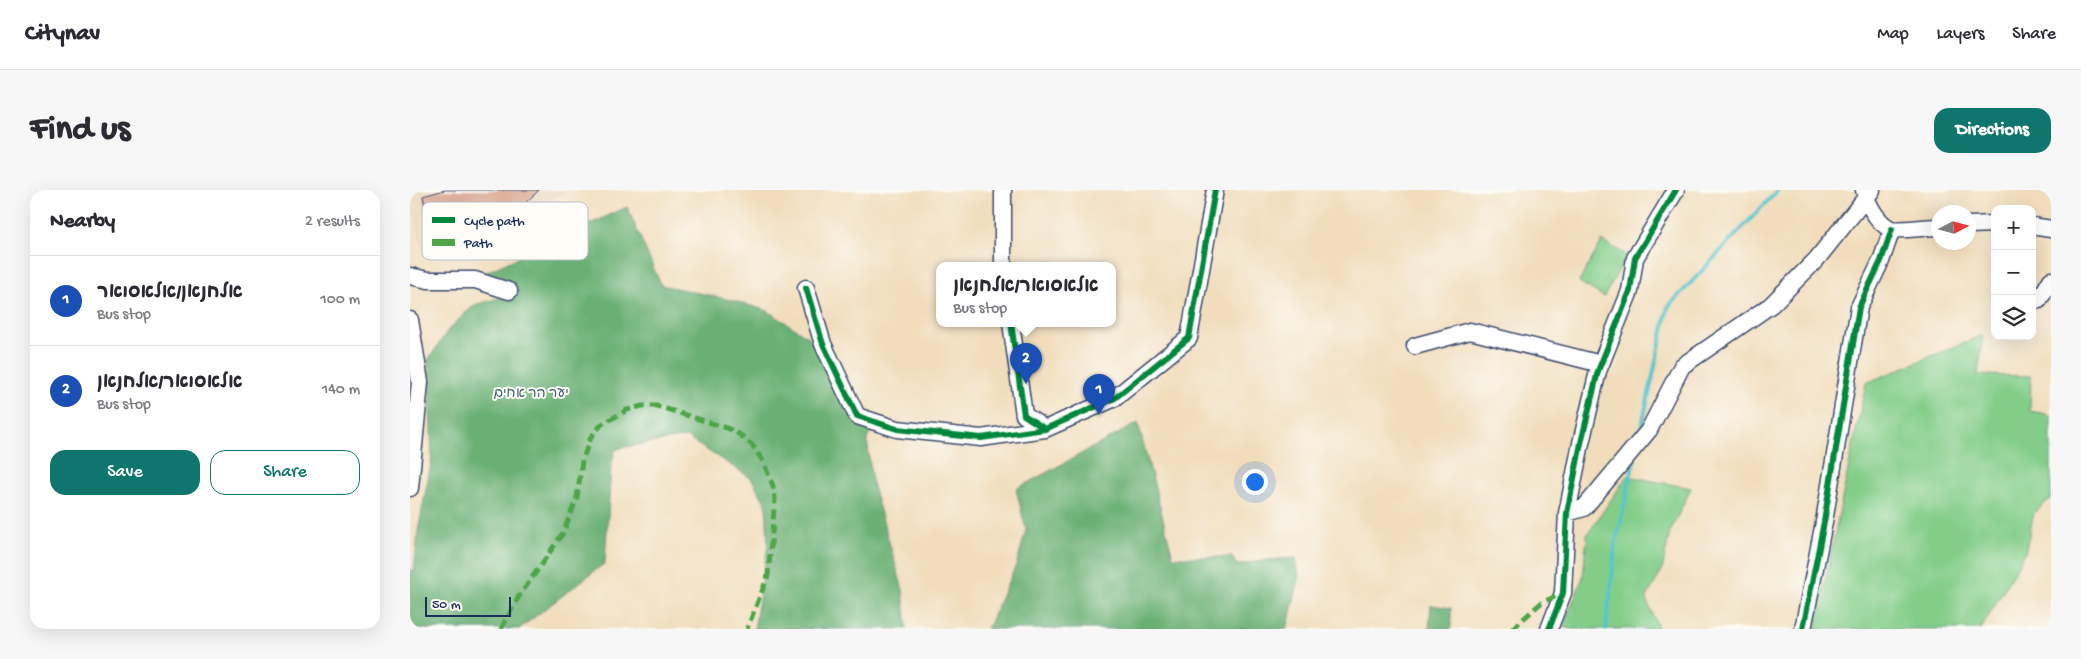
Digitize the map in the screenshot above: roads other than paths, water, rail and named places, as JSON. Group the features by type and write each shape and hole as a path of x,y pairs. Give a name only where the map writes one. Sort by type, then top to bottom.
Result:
{"street":[{"path":"1003,190 1004,262"},
{"path":"806,288 824,344 857,416 897,429 981,438 1045,429 1115,398 1189,338 1215,190"},
{"path":"1549,629 1563,594 1567,513 1581,443 1601,364 1630,291 1635,258 1676,190"},
{"path":"1567,513 1584,508 1649,430 1682,366 1771,305 1816,260 1867,193 1880,221 1892,229 1931,227"},
{"path":"1976,225 1991,224"},
{"path":"2036,227 2051,229"},
{"path":"1803,629 1824,522 1859,307 1881,261 1892,229"},
{"path":"410,276 428,280 475,280 509,291"},
{"path":"2036,300 2039,300 2051,280"},
{"path":"410,320 420,382 410,488"},
{"path":"1012,327 1024,415 1045,429"},
{"path":"1415,346 1470,331 1601,364"}],"waterway":[{"path":"1641,430 1668,307 1778,190"},
{"path":"1606,629 1615,547 1635,456"}],"place":[{"name":"אלאסואר/אלחנאן","path":"1026,384"},
{"name":"אלחנאן/אלאסואר","path":"1099,415"}],"park label":[{"name":"יער הר אחים","path":"531,394"}]}
